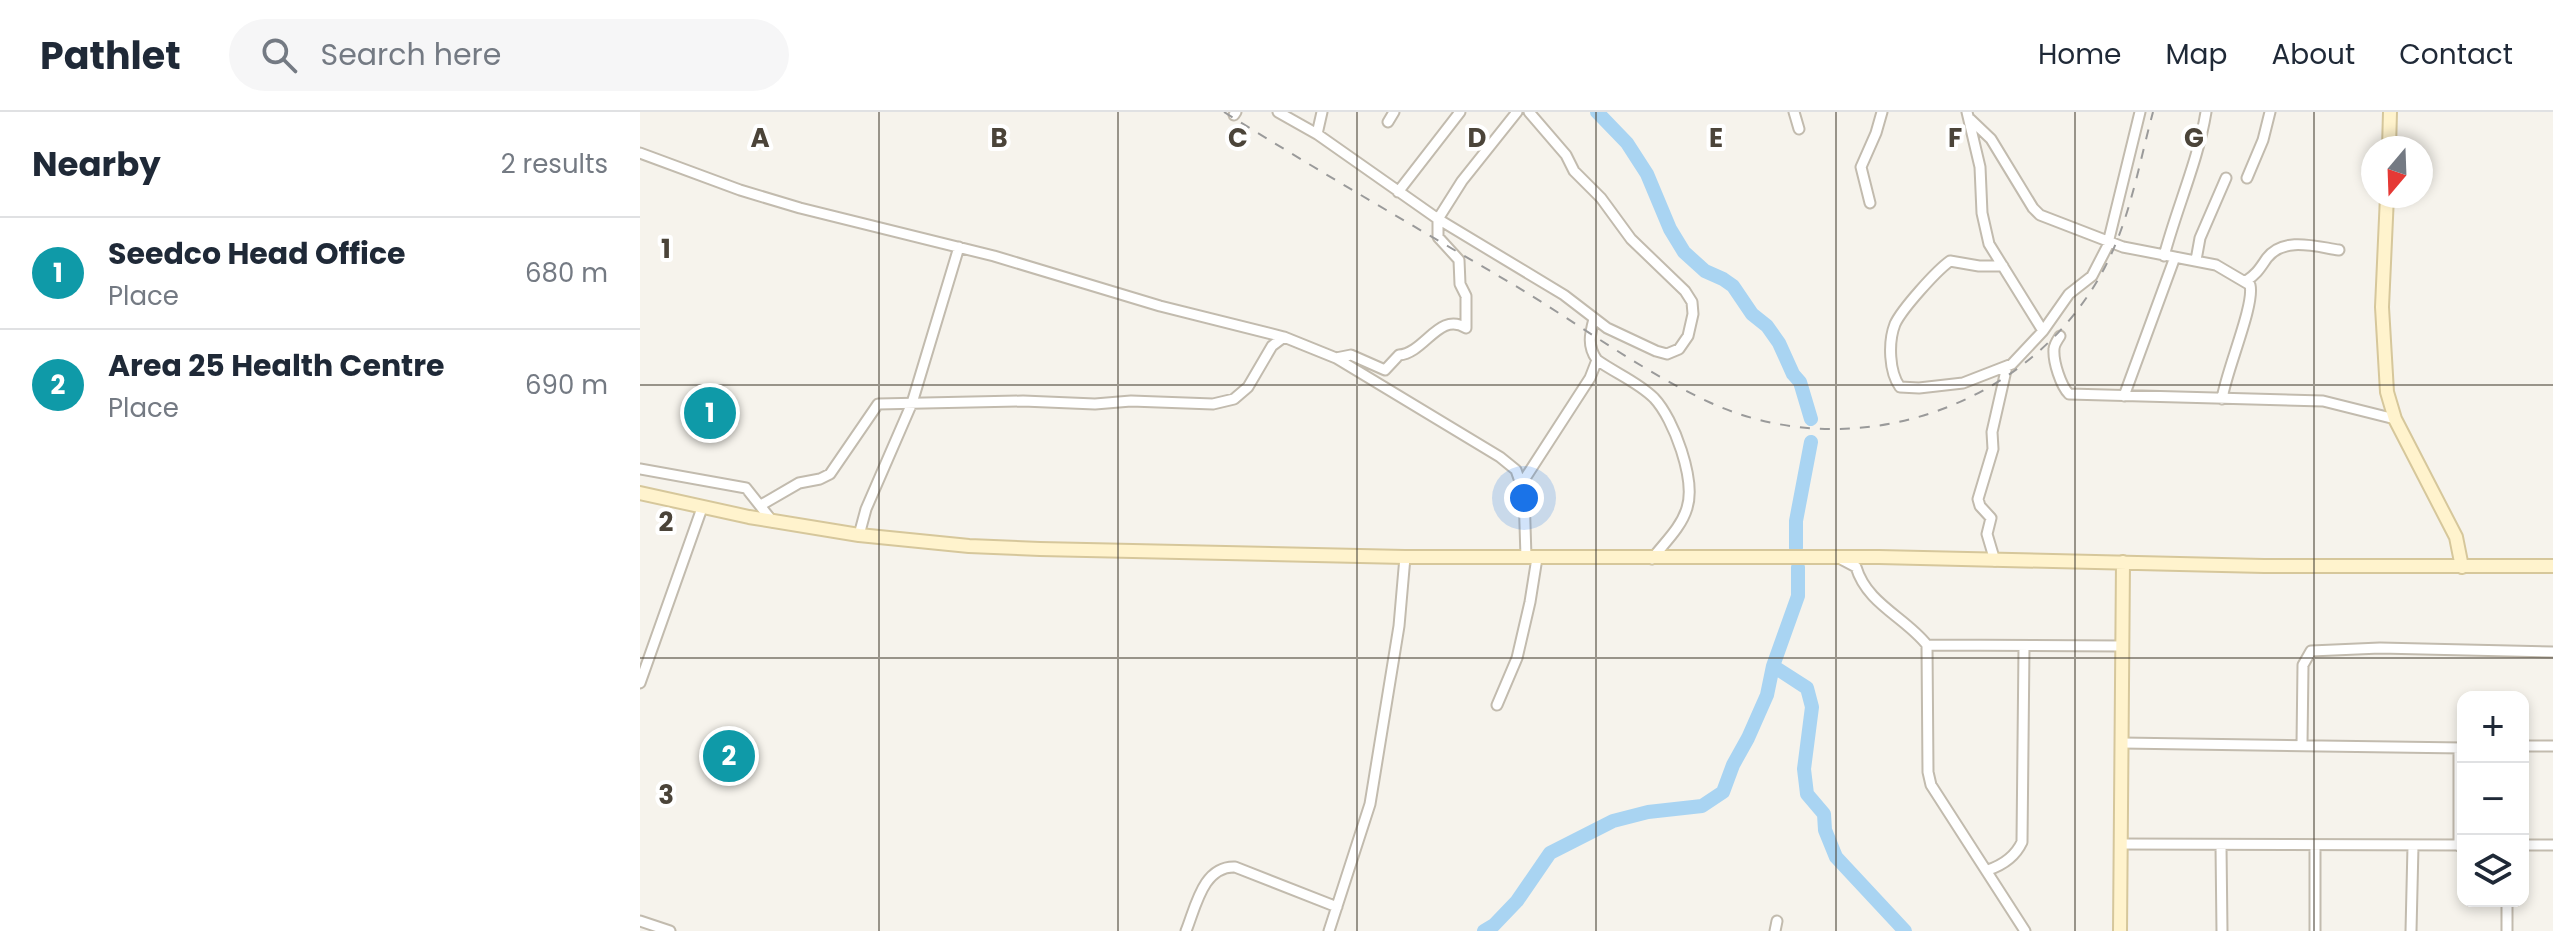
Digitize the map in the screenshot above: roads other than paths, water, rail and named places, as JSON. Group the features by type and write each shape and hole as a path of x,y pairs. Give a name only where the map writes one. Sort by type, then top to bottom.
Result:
{"main road":[{"path":"2389,136 2390,112"},
{"path":"2387,208 2383,330 2387,392 2395,419 2456,537 2462,567"},
{"path":"640,493 773,522 859,535 955,545 1040,549 1405,557 1838,557 2248,566 2553,566"},
{"path":"2120,931 2123,562"}],"street":[{"path":"1278,112 1317,134 1438,219 1549,285 1594,319 1656,351 1673,353 1683,344 1690,330 1692,302 1679,284 1631,239 1529,112"},
{"path":"1317,134 1322,112"},
{"path":"1388,122 1394,112"},
{"path":"1398,192 1460,112"},
{"path":"1336,358 1351,355 1385,370 1399,355 1409,354 1446,323 1457,322 1466,328 1466,296 1460,284 1459,260 1438,237 1438,219 1462,181 1517,112"},
{"path":"1794,112 1799,129"},
{"path":"1870,203 1861,167 1882,112"},
{"path":"2003,266 1948,262 1899,316 1893,330 1892,355 1893,371 1900,387 1963,383 2007,366 2018,359 2043,331 2069,294 2097,270 2109,240 2140,112"},
{"path":"2124,396 2169,256 2174,220 2191,173 2206,112"},
{"path":"2247,178 2263,140 2270,112"},
{"path":"1968,115 1991,139 2036,212 2123,247 2196,260 2226,269 2246,281 2251,294 2227,371 2222,399"},
{"path":"1968,115 1980,167 1982,213 1991,249 2043,331"},
{"path":"640,153 740,190 800,208 959,247 1095,285 1147,303 1284,337 1336,358 1500,457 1516,470 1522,483 1533,590 1517,658 1497,705"},
{"path":"2196,260 2200,238 2226,178"},
{"path":"2246,281 2259,272 2273,251 2289,245 2339,250"},
{"path":"859,535 866,509 912,403 959,247"},
{"path":"1594,319 1590,346 1597,360 1655,399 1683,453 1688,507 1677,528 1652,559"},
{"path":"2060,336 2054,350 2066,393 2323,401 2395,419"},
{"path":"761,505 799,483 830,474 878,404 1023,401 1095,404 1131,401 1213,404 1234,399 1248,387 1272,346 1284,337"},
{"path":"1522,483 1590,378 1597,360"},
{"path":"1995,561 1987,534 1991,518 1978,499 1993,449 1992,432 2007,366"},
{"path":"640,469 739,485 752,492 773,522"},
{"path":"640,683 702,508"},
{"path":"1329,931 1370,804 1399,626 1405,557"},
{"path":"1838,557 1856,567 1859,579 1876,600 1927,645 2122,646"},
{"path":"1927,645 1928,772 1931,785 2025,931"},
{"path":"1988,870 2003,865 2022,842 2024,647"},
{"path":"2302,744 2303,665 2311,651 2380,648 2553,652"},
{"path":"2122,743 2457,748"},
{"path":"2529,746 2553,746"},
{"path":"2461,763 2461,835"},
{"path":"2120,844 2457,846"},
{"path":"2315,845 2315,931"},
{"path":"2529,845 2553,845"},
{"path":"2221,846 2222,931"},
{"path":"2411,931 2413,846"},
{"path":"1186,931 1206,882 1213,872 1223,867 1235,867 1337,907"},
{"path":"2507,907 2507,931"},
{"path":"640,921 670,931"}],"waterway":[{"path":"1597,112 1627,143 1647,174 1670,229 1684,252 1705,271 1733,286 1752,314 1767,326 1779,343 1800,382 1811,419"},
{"path":"1796,548 1796,521 1811,442"},
{"path":"1484,931 1517,901 1550,853 1613,821 1648,812 1702,806 1723,792 1767,695 1773,666 1798,596 1798,567"},
{"path":"1773,666 1807,688 1812,707 1804,769 1807,794 1824,814 1825,830 1836,857 1905,931"}],"railway":[{"path":"1224,112 1685,390 1711,403 1766,422 1823,429 1880,425 1935,412 1986,389 2033,356 2073,316 2114,249 2153,112"}],"place":[{"name":"Seedco Head Office","path":"710,413"},
{"name":"Area 25 Health Centre","path":"729,756"}]}
